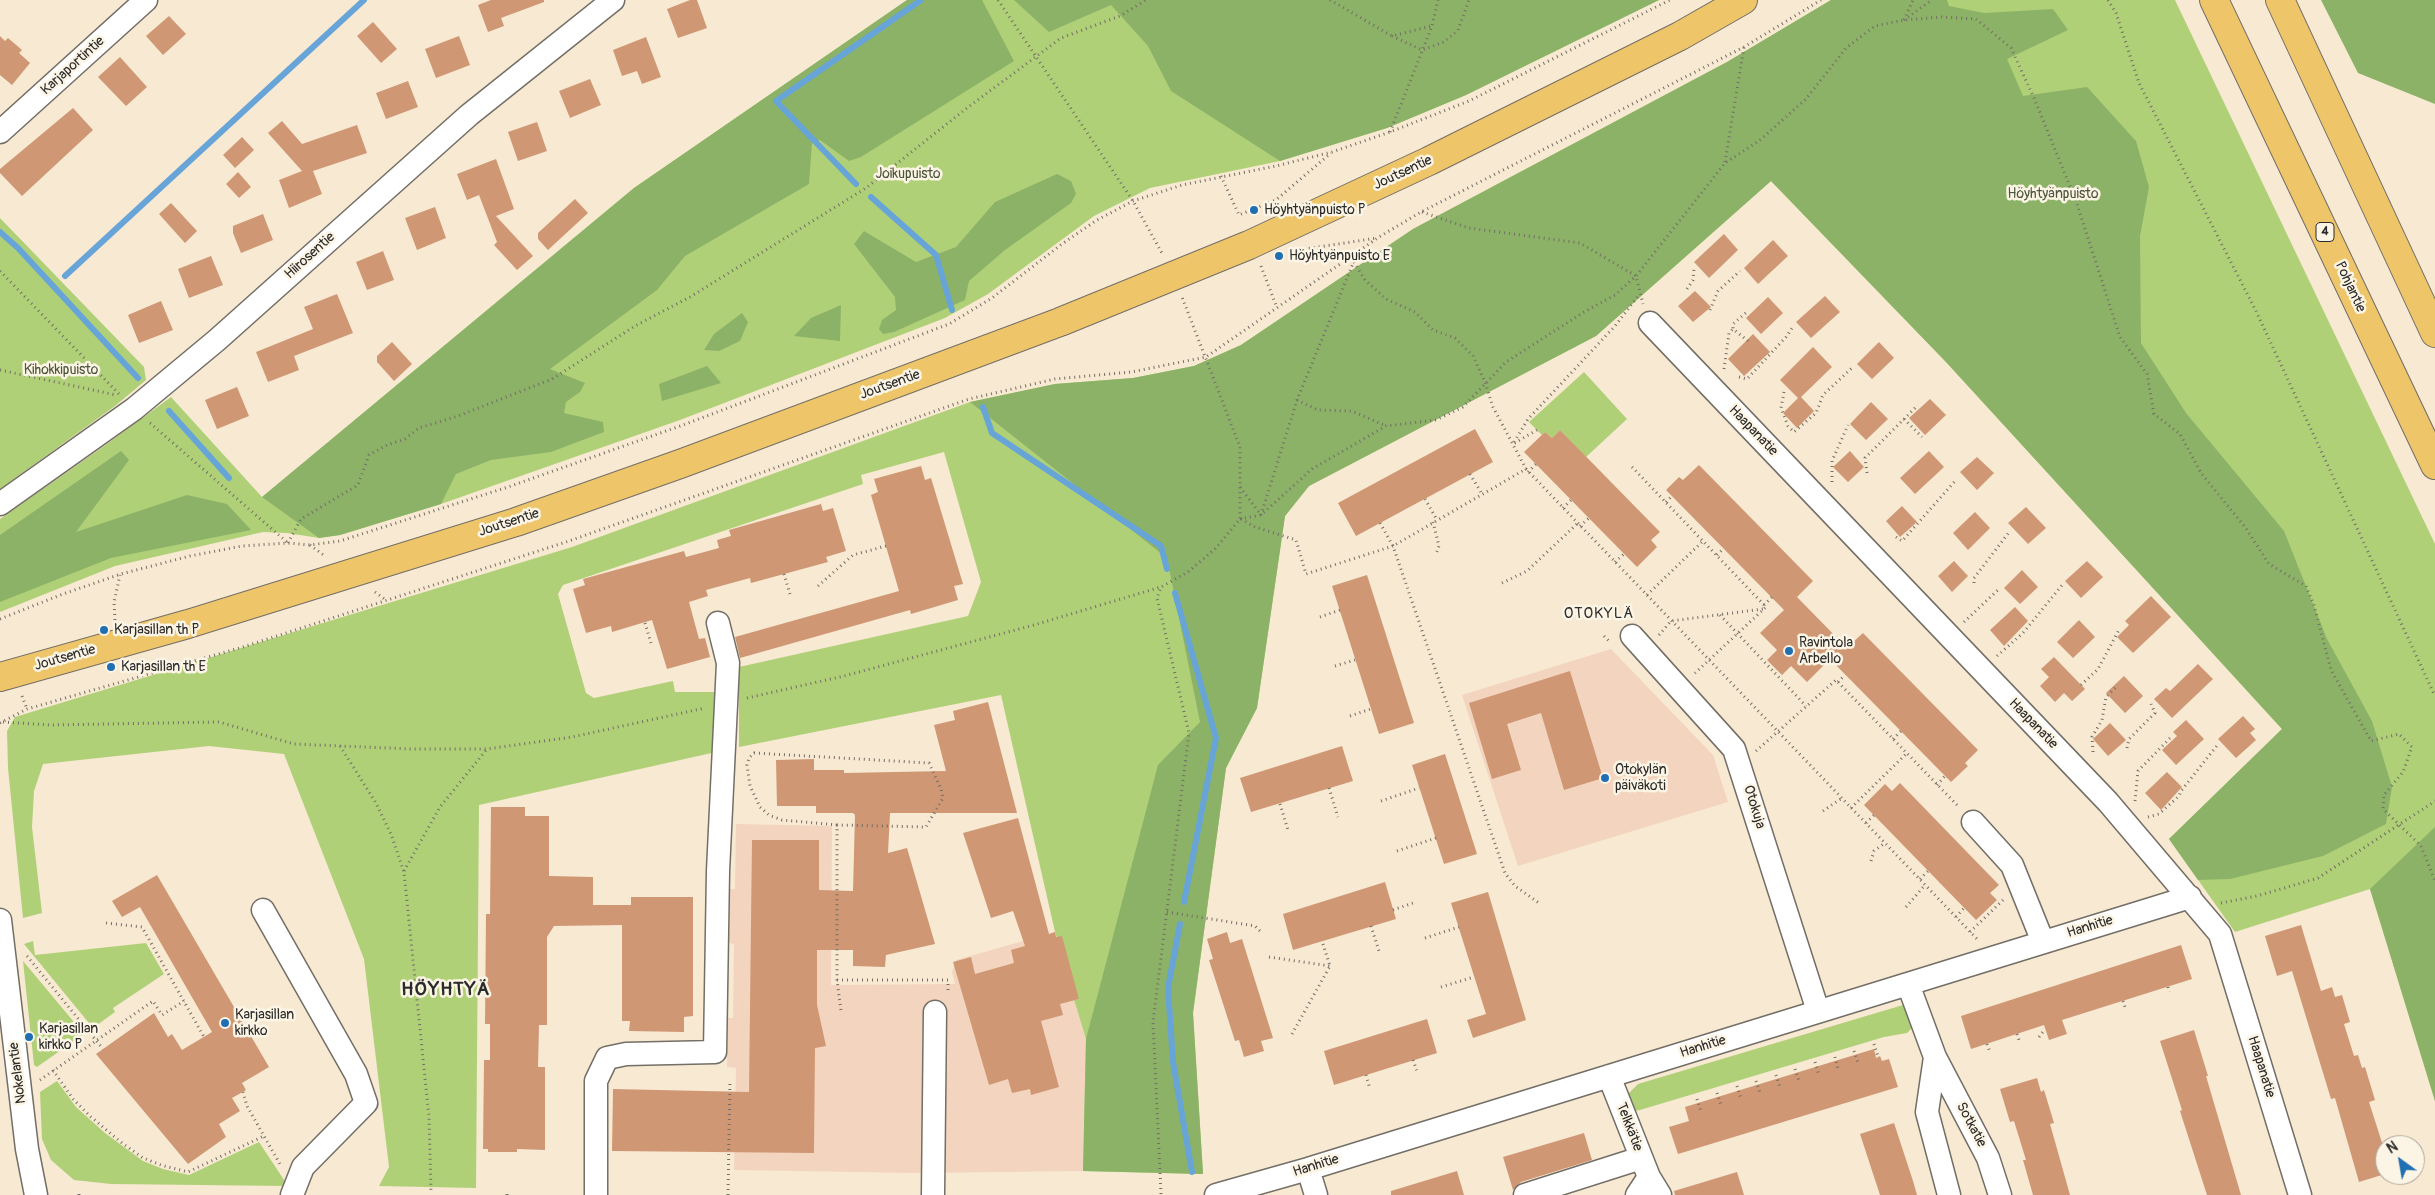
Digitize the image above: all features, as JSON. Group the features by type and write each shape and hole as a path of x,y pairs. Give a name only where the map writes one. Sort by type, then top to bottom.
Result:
{"main road":[{"name":"Joutsentie","path":"11,685 188,624 516,522 689,460 1060,322 1249,245 1429,161 1680,36 1743,0"},
{"name":"Pohjantie","path":"2214,0 2435,465"},
{"path":"2280,0 2435,333"}],"street":[{"name":"Karjaportintie","path":"0,132 146,0"},
{"name":"Hiirosentie","path":"0,504 128,403 217,340 469,115 613,0"},
{"name":"Haapanatie","path":"1650,323 2108,802 2220,934 2300,1195"},
{"path":"596,1195 596,1081 607,1058 626,1054 716,1052 718,871 728,663 718,624"},
{"name":"Otokuja","path":"1623,641 1678,690 1721,733 1734,749 1818,1012"},
{"path":"1973,822 2012,865 2021,882 2043,942"},
{"name":"Hanhitie","path":"1216,1195 1308,1169 2043,942 2194,902"},
{"path":"262,910 356,1074 366,1103 303,1167 293,1193"},
{"name":"Nokelantie","path":"0,920 27,1149 36,1195"},
{"name":"Sotkatie","path":"1908,984 1935,1057 1988,1158 2000,1195"},
{"path":"933,1195 935,1012"},
{"name":"Sotkatie","path":"1935,1057 1927,1112 1949,1195"},
{"name":"Telkkätie","path":"1609,1076 1647,1181"},
{"path":"1308,1169 1316,1195"},
{"path":"1525,1195 1647,1181"}],"path":[{"path":"998,0 1133,201 1164,257"},
{"path":"288,543 302,519 358,485 369,455 387,445 405,439 419,428 458,416 552,378 635,326 690,297 866,188 1061,38 1120,16 1146,0"},
{"path":"1330,0 1392,36 1422,50 1444,42 1458,30 1468,0"},
{"path":"1390,132 1432,26 1438,0"},
{"path":"0,619 120,574 224,550 288,543 310,545 340,541 419,516 683,425 940,328 992,298 1062,244 1097,220 1133,201 1182,185 1332,152 1390,132 1469,101 1670,0"},
{"path":"1,722 27,709 243,647 569,541 969,399 1055,379 1131,372 1206,357 1379,237 1421,212 1744,47 1821,0"},
{"path":"1904,20 1913,0"},
{"path":"1904,20 1932,0"},
{"path":"2108,0 2116,12 2139,83 2256,311 2435,696"},
{"path":"1,722 50,725 219,722 294,744 412,749 487,748 572,737 844,676 1034,625 1161,587 1188,572 1216,548 1240,519 1261,515 1312,468 1386,426 1436,420 1463,407 1506,362 1584,312 1615,295 1636,276 1725,162 1759,141 1806,98 1846,48 1875,26 1904,20 1942,17 1976,19 2011,48 2076,201 2120,337 2148,374 2154,414 2180,434 2201,473 2245,527 2269,564 2306,586 2314,604 2331,670 2371,742 2399,734 2412,747 2403,772 2384,795 2383,809 2421,846 2435,881"},
{"path":"1392,36 1432,26"},
{"path":"1725,162 1744,47"},
{"path":"1221,176 1239,216 1276,200 1332,152"},
{"path":"1421,212 1469,228 1580,243 1636,276"},
{"path":"1297,250 1379,237"},
{"path":"1351,257 1365,280 1386,299 1414,312 1433,330 1455,338 1474,356 1486,382 1493,407 1527,471 1981,943"},
{"path":"1261,515 1297,400 1354,262"},
{"path":"1267,263 1260,266 1277,308"},
{"path":"1687,289 1693,280 1694,269"},
{"path":"0,271 128,403 288,543"},
{"path":"1710,310 1718,291 1740,271"},
{"path":"1636,276 1639,296 1650,323"},
{"path":"1180,292 1240,447 1240,519"},
{"path":"1513,444 1528,419 1615,326 1639,296"},
{"path":"1724,370 1729,333 1733,329 1734,324 1748,311"},
{"path":"1739,377 1746,379 1786,337 1794,325"},
{"path":"1733,329 1748,341"},
{"path":"1784,392 1781,408 1788,426 1794,432 1816,413 1823,395 1854,366"},
{"path":"0,370 128,403"},
{"path":"1297,400 1318,410 1352,411 1386,426"},
{"path":"1867,473 1865,458 1918,405"},
{"path":"1904,419 1922,437"},
{"path":"1832,483 1832,461 1836,446 1848,426"},
{"path":"1513,444 1537,430"},
{"path":"1240,519 1255,527 1296,540 1306,574 1393,546 1482,494 1527,471 1536,464"},
{"path":"1632,467 1764,605"},
{"path":"1470,474 1482,494"},
{"path":"1896,537 1902,541 1956,480"},
{"path":"1240,487 1261,515"},
{"path":"1666,502 1672,496"},
{"path":"1425,499 1435,521 1439,546 1436,554"},
{"path":"1563,508 1571,500"},
{"path":"1502,582 1527,572 1579,524 1589,518"},
{"path":"1380,523 1393,546 1505,873 1515,886 1539,903"},
{"path":"1974,583 1974,578 2010,530"},
{"path":"1647,595 1703,541"},
{"path":"818,586 853,555 886,546"},
{"path":"1717,555 1724,548"},
{"path":"1615,562 1624,554"},
{"path":"116,620 114,602 120,574"},
{"path":"784,574 790,594"},
{"path":"1982,670 2023,633 2063,584"},
{"path":"1161,587 1157,598 1189,733 1153,1022 1161,1194"},
{"path":"1950,637 2000,588"},
{"path":"1678,690 1766,607 1764,605 1772,597"},
{"path":"1320,617 1340,610"},
{"path":"1720,615 1806,706"},
{"path":"645,622 651,643"},
{"path":"2081,685 2098,669 2120,628"},
{"path":"1604,636 1623,641"},
{"path":"1335,666 1355,660"},
{"path":"1740,764 1836,680 1838,682 1846,675"},
{"path":"1838,682 1973,822"},
{"path":"11,685 27,709"},
{"path":"2093,752 2092,737 2102,720 2106,697 2116,687"},
{"path":"2127,748 2128,739 2155,713 2151,704"},
{"path":"1350,716 1371,709"},
{"path":"1893,739 1901,731"},
{"path":"2135,810 2138,771 2171,737"},
{"path":"2142,818 2159,814 2179,796 2219,743"},
{"path":"340,745 376,803 391,834 404,872 428,1117 431,1192"},
{"path":"404,872 440,807 487,748"},
{"path":"754,753 928,763 943,798 926,827 838,825 782,820 769,815 760,807 752,792 747,765 749,758 754,753"},
{"path":"1851,808 1907,753"},
{"path":"1937,784 1945,776"},
{"path":"1329,788 1338,817"},
{"path":"1381,800 1419,788"},
{"path":"1823,811 1842,798"},
{"path":"2194,902 2257,896 2318,878 2435,801"},
{"path":"1280,804 1288,830"},
{"path":"1866,823 1874,815"},
{"path":"838,825 838,984 841,1011"},
{"path":"1397,851 1436,838"},
{"path":"1872,861 1874,851 1885,843"},
{"path":"1920,879 1928,871"},
{"path":"1970,932 2021,882"},
{"path":"1906,907 1925,885"},
{"path":"1393,910 1413,903"},
{"path":"1956,917 1964,908"},
{"path":"1168,912 1255,926 1262,933"},
{"path":"106,923 142,927 204,1037"},
{"path":"1371,926 1378,951"},
{"path":"1424,938 1459,927"},
{"path":"1292,1034 1330,966 1322,942"},
{"path":"24,953 103,1049"},
{"path":"1269,957 1330,966"},
{"path":"1441,986 1474,977"},
{"path":"2168,987 2170,992"},
{"path":"2123,1000 2125,1006"},
{"path":"33,1084 153,1001 162,1015 184,1001"},
{"path":"2039,1037 2045,1029"},
{"path":"2017,1034 2020,1043"},
{"path":"1874,1044 1878,1057"},
{"path":"1987,1044 1990,1052"},
{"path":"1854,1051 1858,1063"},
{"path":"1834,1057 1838,1069"},
{"path":"1414,1060 1418,1074"},
{"path":"1815,1062 1819,1075"},
{"path":"1795,1069 1799,1081"},
{"path":"53,1070 73,1099 91,1117 143,1158 160,1165 188,1172 264,1136"},
{"path":"1366,1075 1370,1089"},
{"path":"1776,1075 1780,1087"},
{"path":"728,1195 730,1080"},
{"path":"1756,1081 1760,1093"},
{"path":"1737,1086 1740,1099"},
{"path":"243,1092 247,1106 293,1193"},
{"path":"1717,1092 1721,1105"},
{"path":"1698,1099 1701,1111"}],"shaded area":[{"name":"Otokylän päiväkoti","path":"1611,649 1713,755 1728,802 1518,866 1462,695"},
{"path":"736,824 832,826 831,985 955,984 952,972 956,960 1055,932 1079,999 1074,1001 1086,1039 1083,1171 918,1173 734,1170 736,1068 727,1067 728,1018 733,1018 734,944 729,943 730,889 735,889"}],"green space":[{"name":"Joikupuisto","path":"907,0 1659,0 1466,95 1387,128 1280,161 1150,188 1094,216 988,294 945,318 680,420 441,504 340,535 319,538 287,533 263,532 115,566 0,612 0,519 171,397 262,497 634,188"},
{"path":"907,0 982,0 1014,61 861,157 849,161 820,140 812,143 809,184 685,256 657,290 550,369 585,383 580,392 566,402 564,413 603,422 604,432 551,452 491,460 456,474 441,504 340,535 319,538 262,497 634,188"},
{"path":"1014,0 1659,0 1466,95 1387,128 1280,161 1171,91 1148,46 1111,5 1049,32"},
{"name":"Höyhtyänpuisto","path":"1831,0 2175,0 2435,544 2435,1101 2370,889 2235,932 2169,839 2282,729 1946,362 1771,181 1596,336 1309,486 1285,516 1257,708 1226,768 1193,1013 1203,1174 1083,1171 1086,1039 1074,1000 1079,999 1055,932 1001,695 739,747 739,667 968,616 981,582 944,452 861,475 863,484 563,585 558,594 586,693 594,698 673,681 675,692 716,692 716,752 479,805 476,1188 379,1186 389,1167 364,959 284,754 209,746 43,764 34,791 32,827 42,913 23,918 8,768 7,731 15,717 572,547 970,402 1055,384 1133,378 1194,366 1241,345 1413,229 1727,62"},
{"path":"1831,0 1947,0 1949,6 1984,13 2053,9 2068,30 2007,59 2023,96 2087,87 2136,141 2149,187 2140,236 2141,343 2186,413 2284,531 2327,639 2372,721 2392,787 2386,824 2323,856 2230,879 2198,880 2169,839 2282,729 1946,362 1771,181 1596,336 1309,486 1285,516 1257,708 1226,768 1193,1013 1203,1174 1083,1171 1086,1039 1158,765 1200,722 1167,558 970,402 1055,384 1133,378 1194,366 1241,345 1413,229 1727,62"},
{"path":"2321,0 2435,0 2435,104 2358,73"},
{"path":"1057,174 1071,181 1076,194 1071,203 1005,250 969,281 965,300 894,332 883,334 879,329 882,320 896,310 895,297 854,244 864,231 916,262 956,247 995,202"},
{"name":"Kihokkipuisto","path":"0,218 144,367 146,380 115,406 0,489"},
{"path":"841,305 840,341 794,336 811,318"},
{"path":"742,313 748,322 740,341 719,351 704,350 714,334"},
{"path":"707,366 721,383 662,401 659,384"},
{"path":"1584,372 1627,419 1586,457 1560,430 1552,438 1545,432 1542,435 1529,422"},
{"path":"121,451 129,460 76,532 187,495 227,504 251,530 111,558 0,602 0,535"},
{"path":"2435,827 2435,1101 2370,889"},
{"path":"33,941 35,955 146,943 164,974 113,1008 115,1012 93,1028 24,944"},
{"path":"23,961 84,1034 37,1067 34,1065"},
{"path":"1903,1005 1906,1007 1912,1028 1907,1033 1884,1037 1640,1110 1634,1111 1627,1095 1638,1084"},
{"path":"57,1081 76,1107 105,1133 143,1161 163,1169 189,1175 259,1142 288,1186 111,1184 74,1180 51,1160 42,1139 40,1092"}],"building":[{"path":"491,0 544,0 544,2 501,18 504,26 488,32 478,5"},
{"path":"690,0 697,0 707,28 678,38 667,9"},
{"path":"169,16 186,34 163,55 146,36"},
{"path":"373,22 397,49 381,63 357,36"},
{"path":"0,36 5,41 8,38 22,50 19,53 30,63 12,85 0,75"},
{"path":"459,36 470,65 436,78 425,49"},
{"path":"646,37 661,77 642,84 637,71 622,76 613,50"},
{"path":"120,57 147,87 126,106 98,77"},
{"path":"590,79 601,105 570,118 559,91"},
{"path":"408,81 418,107 386,119 376,93"},
{"path":"73,108 93,130 22,196 0,173 0,169"},
{"path":"282,121 302,144 357,125 367,153 313,171 322,194 289,208 279,180 302,171 268,133"},
{"path":"537,122 547,151 518,161 508,132"},
{"path":"242,137 254,150 235,168 223,155"},
{"path":"496,159 514,209 496,216 533,256 517,270 494,245 497,242 479,195 467,200 457,174"},
{"path":"238,172 251,187 239,198 226,184"},
{"path":"575,199 588,213 548,250 538,239 538,233"},
{"path":"171,203 197,231 185,243 159,214"},
{"path":"435,207 446,238 417,250 405,218"},
{"path":"263,214 273,240 241,253 233,233 233,226"},
{"path":"1724,234 1738,250 1709,278 1694,262"},
{"path":"1773,240 1788,256 1758,284 1744,268"},
{"path":"383,251 394,280 367,290 356,262"},
{"path":"211,256 223,285 189,298 178,269"},
{"path":"1695,291 1711,307 1693,322 1678,306"},
{"path":"337,294 353,333 294,356 299,370 268,382 256,352 313,329 304,307"},
{"path":"1825,296 1840,312 1811,338 1796,322"},
{"path":"1768,297 1783,313 1761,334 1746,318"},
{"path":"161,301 173,330 139,343 128,315"},
{"path":"1753,334 1770,352 1744,376 1728,359"},
{"path":"392,342 412,364 394,381 377,362 377,356"},
{"path":"1879,342 1894,358 1872,379 1857,364"},
{"path":"1813,347 1832,367 1801,397 1814,411 1797,428 1783,413 1798,398 1780,380"},
{"path":"237,387 249,416 217,429 205,400"},
{"path":"1930,399 1946,415 1925,435 1909,418"},
{"path":"1871,402 1888,419 1866,440 1850,424"},
{"path":"1475,429 1493,462 1356,536 1338,503"},
{"path":"1560,430 1660,532 1651,540 1657,547 1637,567 1524,452 1545,432 1552,438"},
{"path":"1850,451 1864,467 1848,482 1833,467"},
{"path":"1929,451 1944,467 1915,494 1900,478"},
{"path":"1977,457 1994,473 1977,490 1960,472"},
{"path":"1699,465 1813,581 1797,597 1844,645 1849,641 1851,644 1863,633 1978,750 1965,763 1968,766 1951,782 1830,659 1807,682 1791,666 1782,675 1767,660 1777,650 1760,633 1784,610 1666,490 1679,477 1683,480"},
{"path":"921,466 925,480 931,478 963,584 954,586 958,600 911,614 910,610 740,658 735,637 899,591 871,495 878,492 874,479"},
{"path":"821,504 823,511 833,508 846,551 826,557 828,562 751,583 750,578 706,590 708,596 689,602 699,639 705,638 710,657 667,669 652,620 612,632 611,626 586,633 573,589 585,585 583,579 684,551 686,557 719,548 717,540 731,536 729,530"},
{"path":"1902,506 1917,522 1900,537 1886,521"},
{"path":"2026,507 2046,528 2028,544 2008,523"},
{"path":"1975,512 1990,528 1968,550 1953,533"},
{"path":"1954,561 1968,576 1952,592 1938,576"},
{"path":"2087,561 2103,577 2081,598 2065,581"},
{"path":"2022,570 2038,587 2020,604 2004,588"},
{"path":"1367,575 1414,723 1379,734 1332,586"},
{"path":"2151,596 2171,617 2133,653 2117,637 2129,625 2125,621"},
{"path":"2015,607 2028,621 2004,646 1990,630"},
{"path":"2079,620 2095,637 2073,658 2057,642"},
{"path":"2054,657 2085,689 2072,701 2064,693 2055,702 2040,686 2049,677 2041,669"},
{"path":"2198,664 2213,679 2172,718 2154,699 2166,688 2170,691"},
{"path":"1570,671 1603,778 1564,790 1541,713 1507,724 1521,770 1492,779 1469,703"},
{"path":"2124,676 2143,696 2125,713 2106,693"},
{"path":"988,702 1017,813 890,813 888,853 907,848 935,944 886,955 885,967 853,966 853,950 817,950 817,1005 826,1046 815,1048 814,1153 612,1151 613,1089 749,1092 752,840 819,840 819,890 853,891 855,815 853,813 816,813 816,806 777,806 776,760 814,759 814,770 844,770 844,773 946,771 934,725 955,720 953,711"},
{"path":"2243,716 2255,729 2250,733 2256,740 2236,758 2218,739"},
{"path":"2186,720 2204,739 2176,765 2162,750 2177,736 2173,732"},
{"path":"2110,723 2126,740 2108,756 2093,739"},
{"path":"1342,746 1353,781 1251,812 1240,778"},
{"path":"1445,754 1477,854 1444,864 1412,765"},
{"path":"2167,772 2182,787 2161,810 2145,793"},
{"path":"1900,783 1999,885 1990,893 1997,900 1976,920 1864,805 1885,784 1892,791"},
{"path":"491,807 525,807 525,816 549,816 549,876 593,877 593,905 631,905 631,897 693,897 693,1016 684,1017 684,1032 629,1031 630,1021 622,1021 622,925 554,926 547,937 547,1025 539,1025 538,1067 545,1067 545,1150 517,1149 517,1152 488,1152 488,1149 483,1149 484,1060 490,1060 490,1024 485,1024 486,914 490,914"},
{"path":"1018,818 1049,934 1055,932 1056,937 1062,936 1079,999 1060,1004 1063,1015 1041,1021 1059,1087 1031,1095 1030,1089 1012,1093 1008,1079 989,1085 953,962 971,957 975,974 1014,963 1011,950 1025,946 1013,911 991,918 963,833"},
{"name":"Karjasillan kirkko","path":"157,875 269,1067 242,1083 246,1090 232,1098 240,1111 219,1124 226,1137 188,1164 96,1054 154,1013 168,1037 172,1034 182,1050 212,1032 140,907 122,917 112,901"},
{"path":"1385,882 1396,919 1293,950 1283,914"},
{"path":"1488,892 1526,1020 1473,1038 1467,1020 1486,1014 1451,903"},
{"path":"2301,925 2321,991 2332,987 2335,997 2342,995 2350,1022 2344,1024 2354,1056 2358,1055 2362,1068 2365,1067 2375,1100 2369,1102 2380,1135 2375,1135 2375,1177 2359,1182 2335,1098 2331,1099 2292,971 2277,976 2265,936"},
{"path":"1227,932 1230,943 1242,939 1273,1038 1261,1041 1264,1051 1244,1057 1239,1040 1235,1041 1209,960 1213,959 1207,939"},
{"path":"2181,945 2192,979 2062,1020 2067,1034 2049,1040 2044,1025 1971,1049 1961,1016"},
{"path":"1427,1019 1437,1053 1334,1085 1324,1051"},
{"path":"2194,1030 2241,1195 2207,1195 2160,1041"},
{"path":"1874,1049 1876,1058 1880,1056 1882,1061 1889,1059 1898,1087 1678,1154 1669,1127 1689,1121 1685,1107"},
{"path":"2037,1078 2041,1092 2044,1090 2054,1123 2050,1124 2070,1195 2033,1195 2023,1160 2026,1160 2014,1121 2010,1122 2000,1089"},
{"path":"1894,1123 1917,1195 1880,1195 1860,1134"},
{"path":"1584,1133 1592,1160 1521,1182 1513,1190 1503,1157"},
{"path":"1457,1171 1464,1195 1391,1195 1391,1191"},
{"path":"1737,1172 1744,1195 1675,1195 1674,1191"}],"waterway":[{"path":"65,276 364,0"},
{"path":"856,184 776,101 921,0"},
{"path":"871,197 936,255 952,310"},
{"path":"0,232 18,248 138,378"},
{"path":"983,407 992,433 1161,546 1167,569"},
{"path":"169,411 229,478"},
{"path":"1175,593 1216,738 1184,902"},
{"path":"1180,924 1168,988 1173,1062 1192,1172"}],"place":[{"name":"Höyhtyänpuisto P","path":"1254,210"},
{"name":"Höyhtyänpuisto E","path":"1279,256"},
{"name":"Karjasillan th P","path":"104,630"},
{"name":"Ravintola Arbello","path":"1789,651"},
{"name":"Karjasillan th E","path":"111,667"},
{"name":"Otokylän päiväkoti","path":"1605,778"},
{"name":"Karjasillan kirkko","path":"225,1023"},
{"name":"Karjasillan kirkko P","path":"29,1037"}],"district":[{"name":"OTOKYLÄ","path":"1599,614"},
{"name":"HÖYHTYÄ","path":"446,990"}]}
